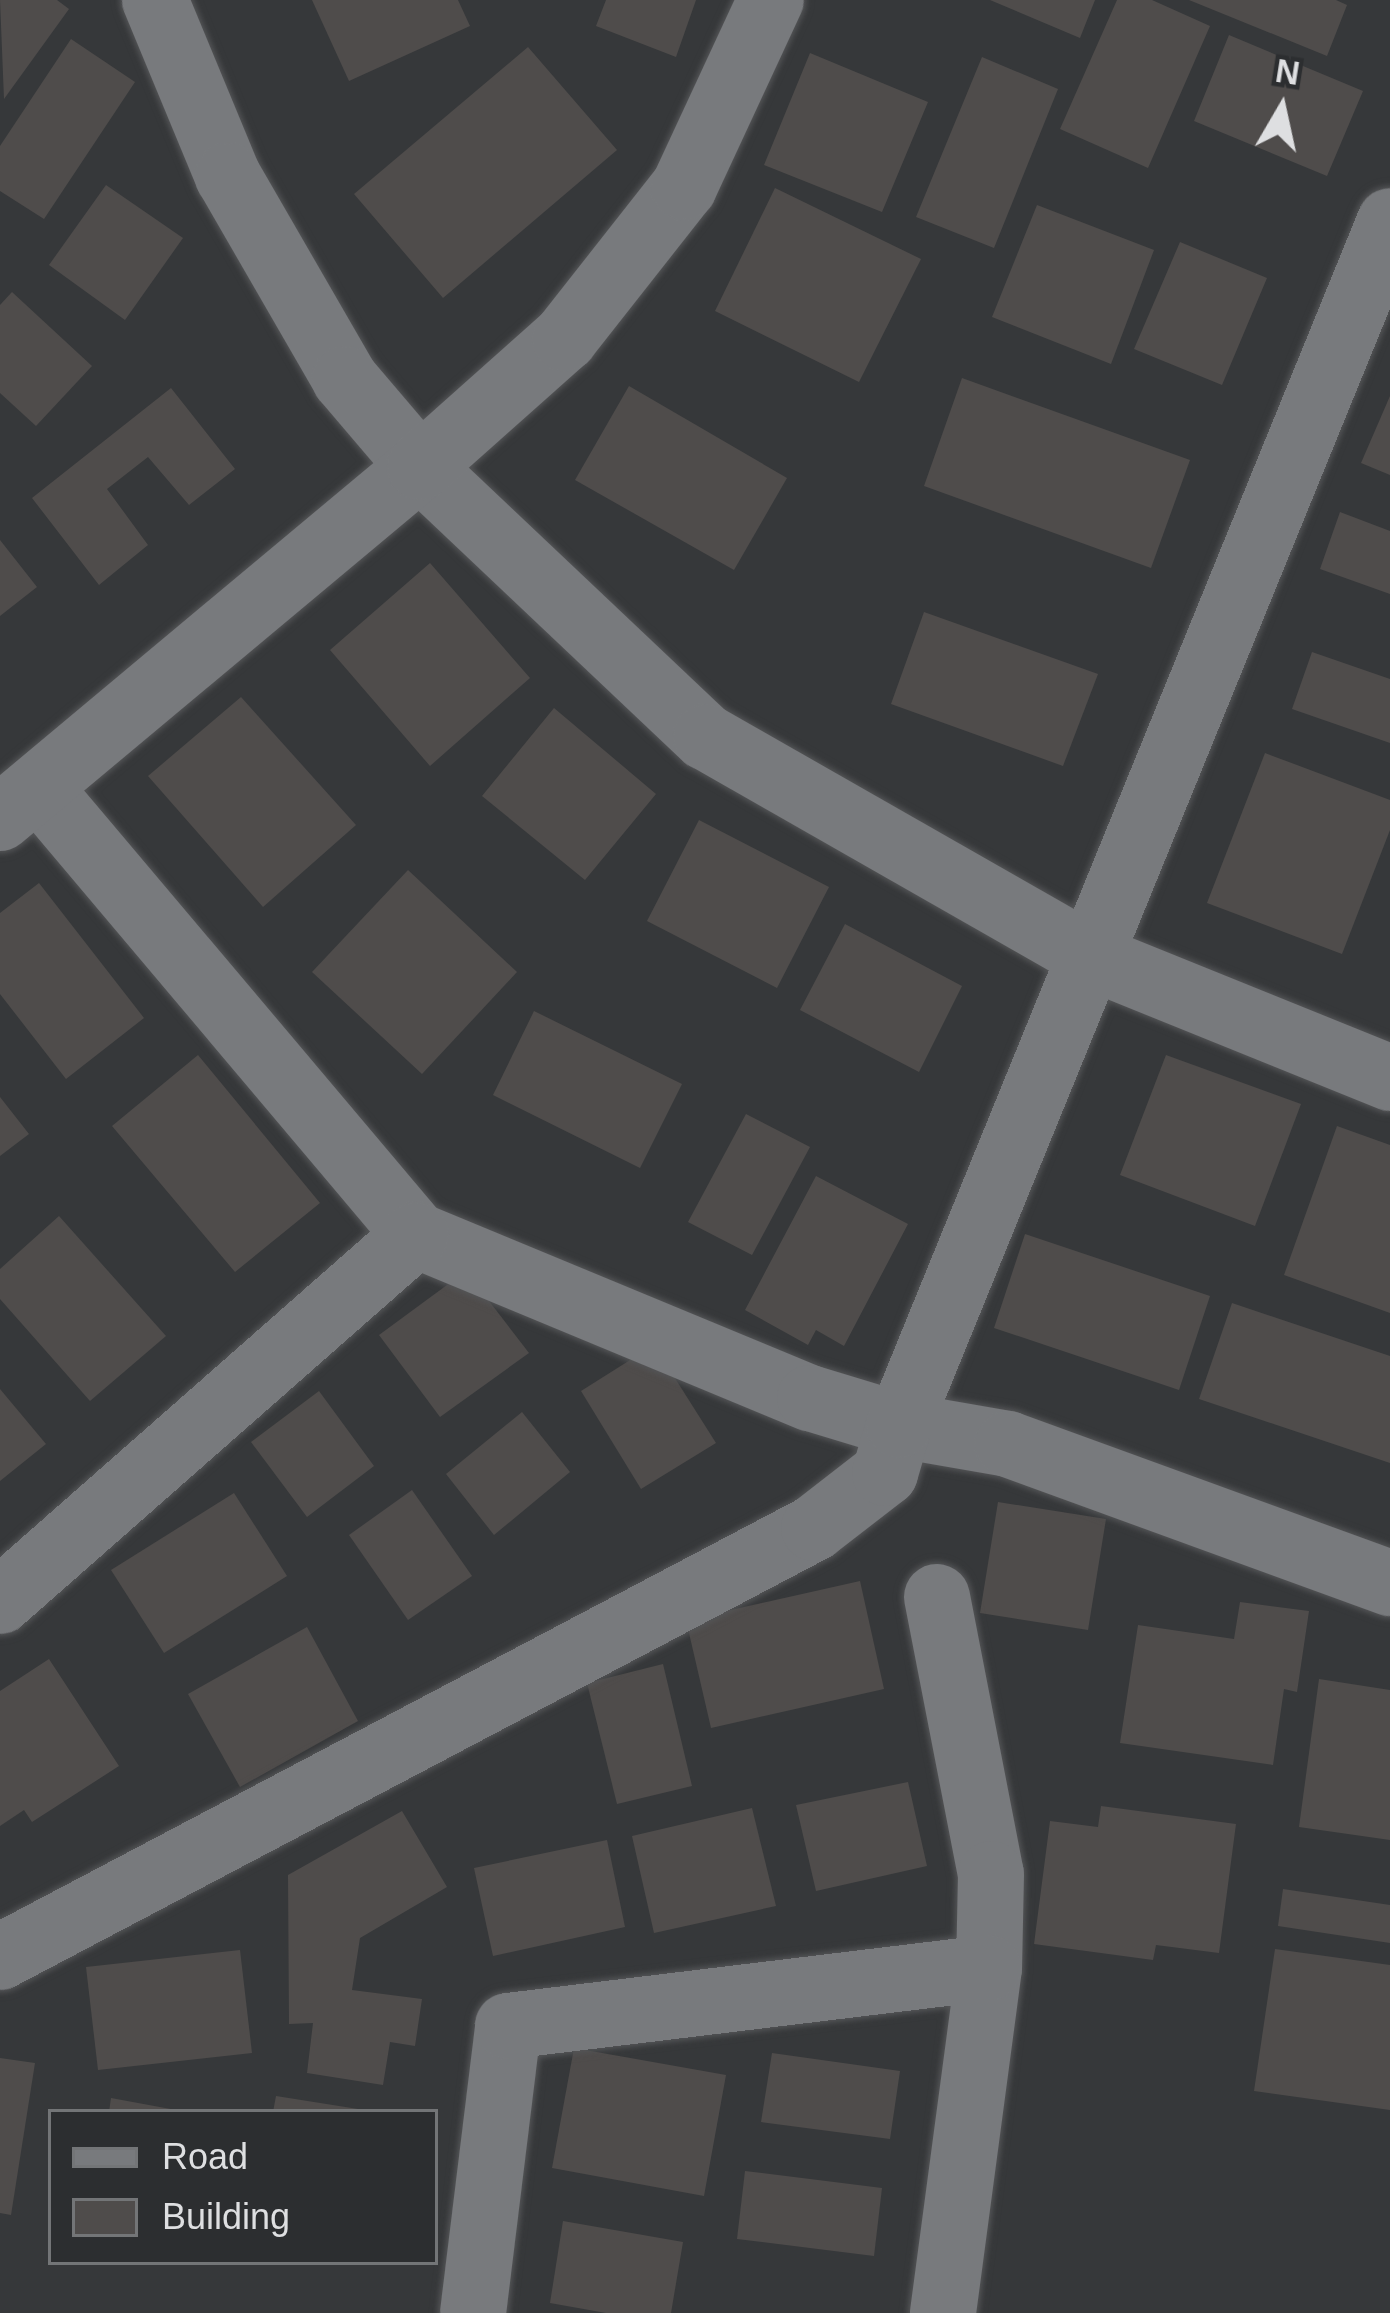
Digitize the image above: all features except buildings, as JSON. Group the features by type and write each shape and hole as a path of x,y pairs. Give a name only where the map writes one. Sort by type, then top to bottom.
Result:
{"street":[{"path":"155,0 228,176 345,380 421,467 706,737 1091,957 1390,1078"},
{"path":"771,0 684,187 565,338 421,467 19,802 416,1235 810,1398 892,1449 1008,1444 1390,1583"},
{"path":"0,1957 814,1528 892,1449 1390,220"},
{"path":"0,1601 416,1235"},
{"path":"937,1597 992,1874 989,1968 943,2313"},
{"path":"473,2313 508,2026 989,1968"}]}
